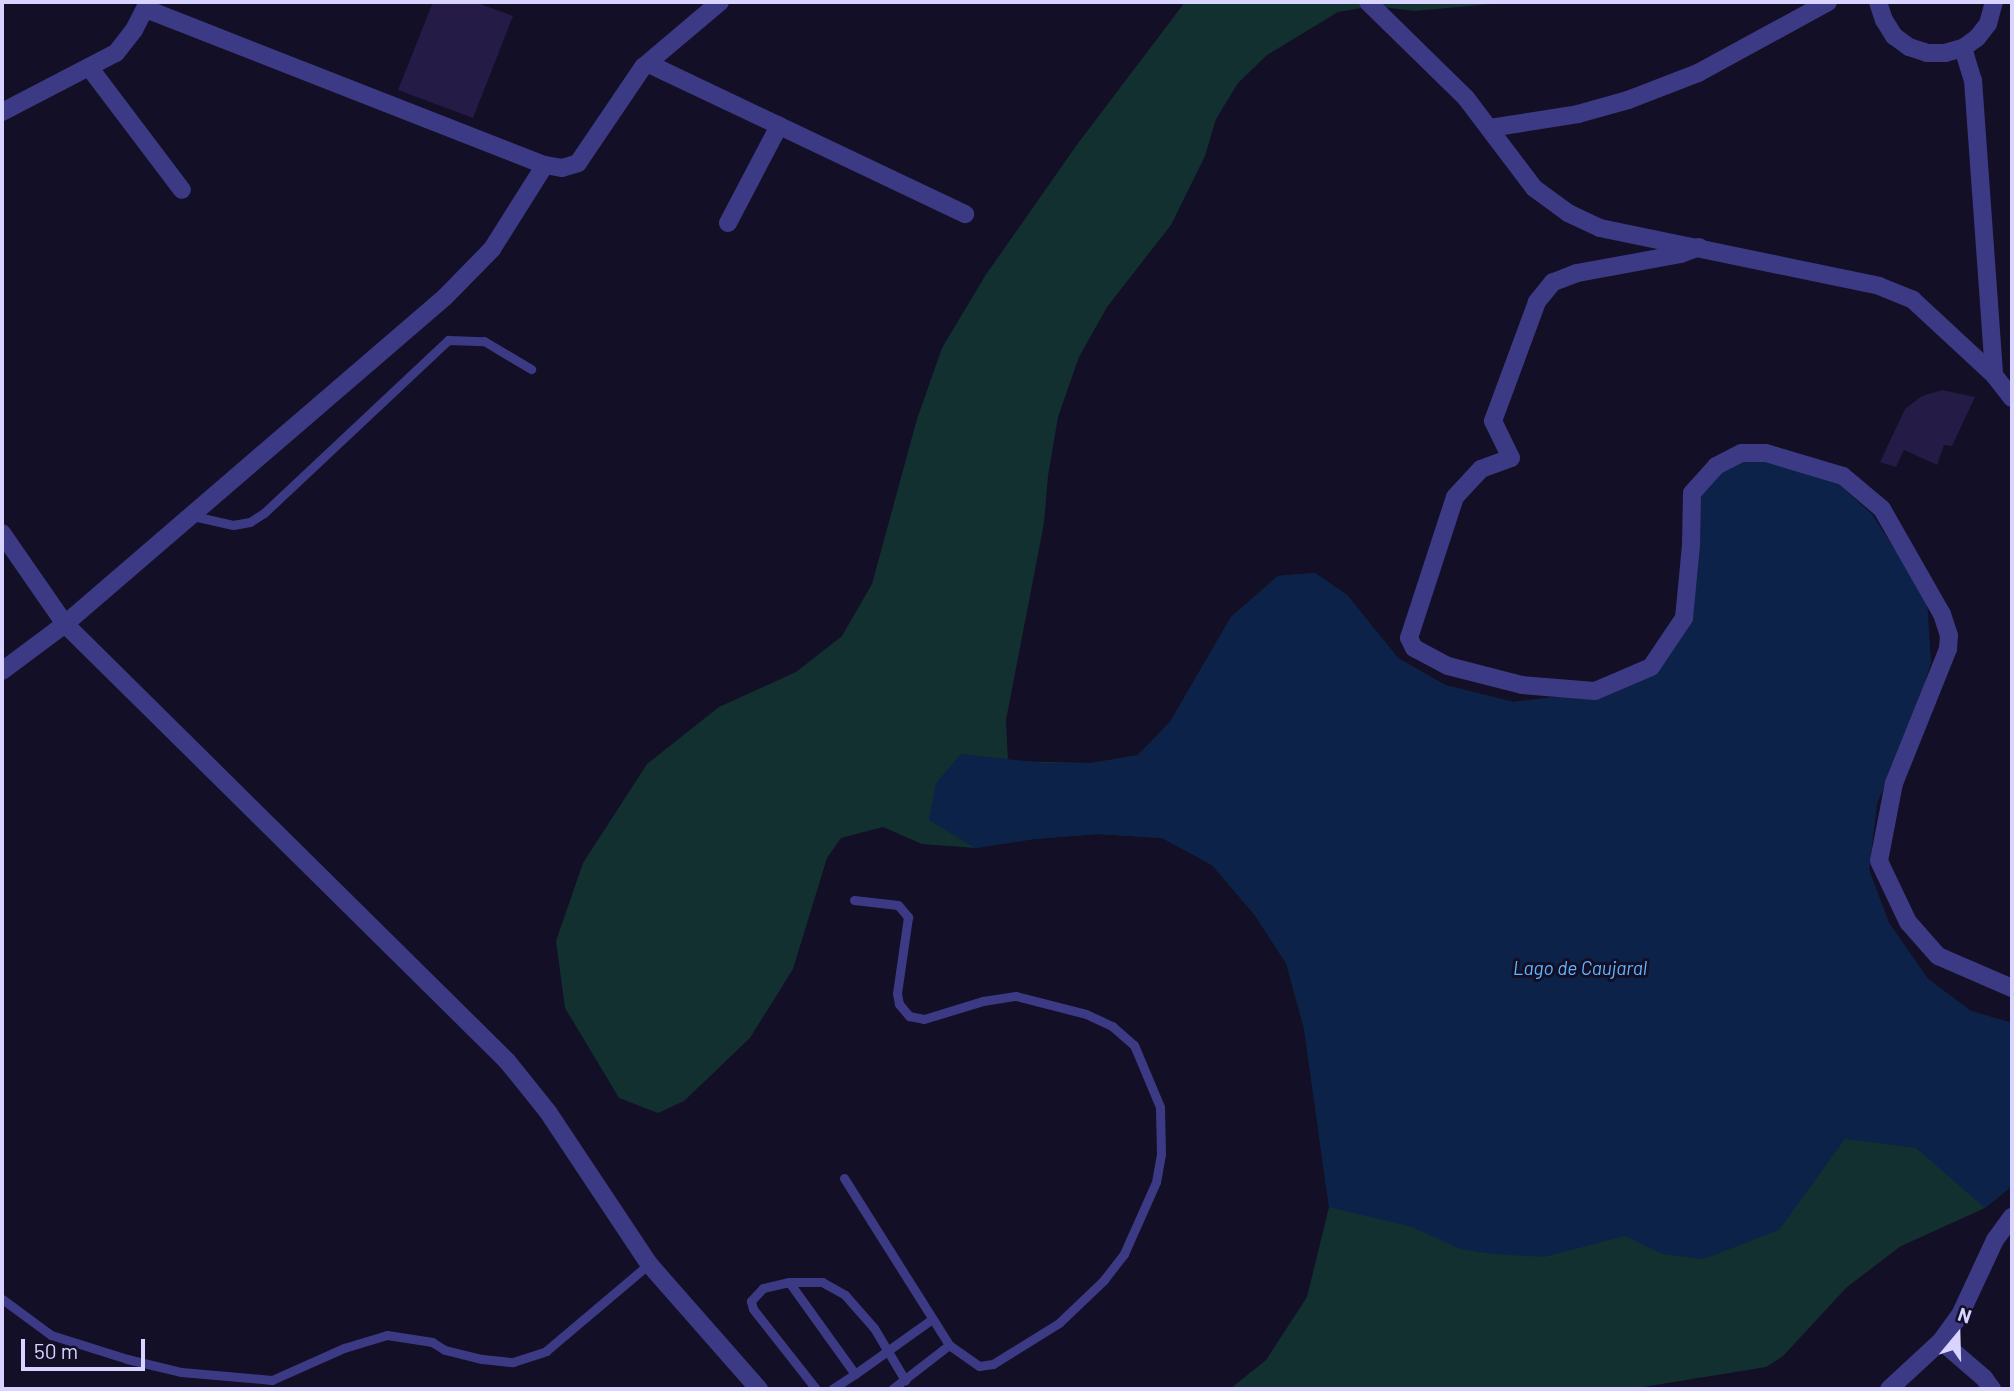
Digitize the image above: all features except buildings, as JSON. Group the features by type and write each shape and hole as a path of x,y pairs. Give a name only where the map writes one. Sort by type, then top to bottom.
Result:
{"street":[{"path":"2,113 116,53 147,5 545,165 562,168 578,163 643,67 720,2"},
{"path":"1368,2 1466,98 1534,188 1568,213 1600,228 1879,286 1913,300 1994,375 2012,398"},
{"path":"1490,128 1578,114 1628,100 1698,73 1828,2"},
{"path":"1878,2 1889,28 1909,47 1927,53 1945,53 1963,48 1978,38 1988,24 1994,2"},
{"path":"1963,48 1973,80 1994,375"},
{"path":"649,64 965,214"},
{"path":"89,67 182,190"},
{"path":"728,223 779,126"},
{"path":"2,671 65,624 445,297 492,249 545,165"},
{"path":"1699,247 1681,254 1577,273 1553,282 1537,302 1493,421 1511,458 1481,469 1455,496 1409,638 1413,648 1448,666 1522,685 1595,691 1651,667 1684,618 1691,545 1692,493 1716,466 1741,453 1766,453 1843,476 1882,509 1942,614 1949,635 1948,649 1894,783 1879,861 1908,922 1938,956 2012,988"},
{"path":"2,533 65,624 507,1061 548,1112 649,1264 759,1389"},
{"path":"1889,1389 1941,1341 1960,1315 1995,1240 2012,1217"},
{"path":"1941,1341 1984,1378 1992,1389"}],"lane":[{"path":"191,516 233,525 250,522 264,513 448,340 484,341 531,369"},
{"path":"844,1178 949,1345 979,1366 993,1364 1059,1324 1104,1280 1124,1254 1156,1182 1161,1154 1160,1107 1134,1045 1112,1026 1086,1014 1016,996 983,1001 925,1019 909,1016 899,1004 897,993 908,917 898,905 855,900"},
{"path":"2,1299 51,1335 92,1349 181,1372 249,1381 272,1380 344,1349 387,1335 432,1342 445,1350 482,1359 513,1362 546,1351 649,1264"},
{"path":"817,1389 753,1309 751,1301 763,1288 789,1282 822,1282 845,1295 874,1328 905,1380"},
{"path":"789,1282 855,1374"},
{"path":"832,1389 932,1319"},
{"path":"892,1389 949,1345"}],"green space":[{"path":"1185,2 1513,2 1415,11 1374,6 1338,12 1267,55 1238,83 1216,119 1205,156 1171,225 1107,307 1079,357 1058,417 1048,476 1044,523 1006,720 1008,761 1092,763 1138,755 1170,722 1231,617 1278,576 1315,573 1347,595 1398,658 1445,685 1513,702 1596,692 1872,514 1931,662 1914,717 1877,803 1869,870 1889,923 1928,979 1971,1011 2012,1023 2012,1186 1985,1208 1901,1246 1847,1287 1783,1356 1766,1367 1631,1389 1230,1389 1266,1360 1307,1297 1329,1207 1304,1028 1286,963 1254,914 1212,865 1162,838 1098,834 1034,839 975,848 922,844 883,827 841,838 827,858 793,969 750,1038 684,1101 658,1113 619,1098 565,1008 556,941 583,863 647,764 719,707 796,672 842,636 872,584 917,419 942,348 985,276 1076,146"}],"water":[{"name":"Lago de Caujaral","path":"1771,458 1836,482 1872,514 1927,599 1931,662 1914,717 1877,803 1869,870 1889,923 1928,979 1971,1011 2012,1023 2012,1186 1985,1208 1916,1148 1845,1139 1779,1230 1704,1259 1662,1254 1625,1236 1544,1257 1492,1254 1460,1249 1412,1227 1329,1207 1304,1028 1286,963 1254,914 1212,865 1162,838 1098,834 1034,839 975,848 929,820 936,783 961,754 1044,763 1092,763 1138,755 1170,722 1231,617 1278,576 1315,573 1347,595 1398,658 1445,685 1513,702 1596,692 1651,670 1689,626 1695,495 1727,460"}]}
